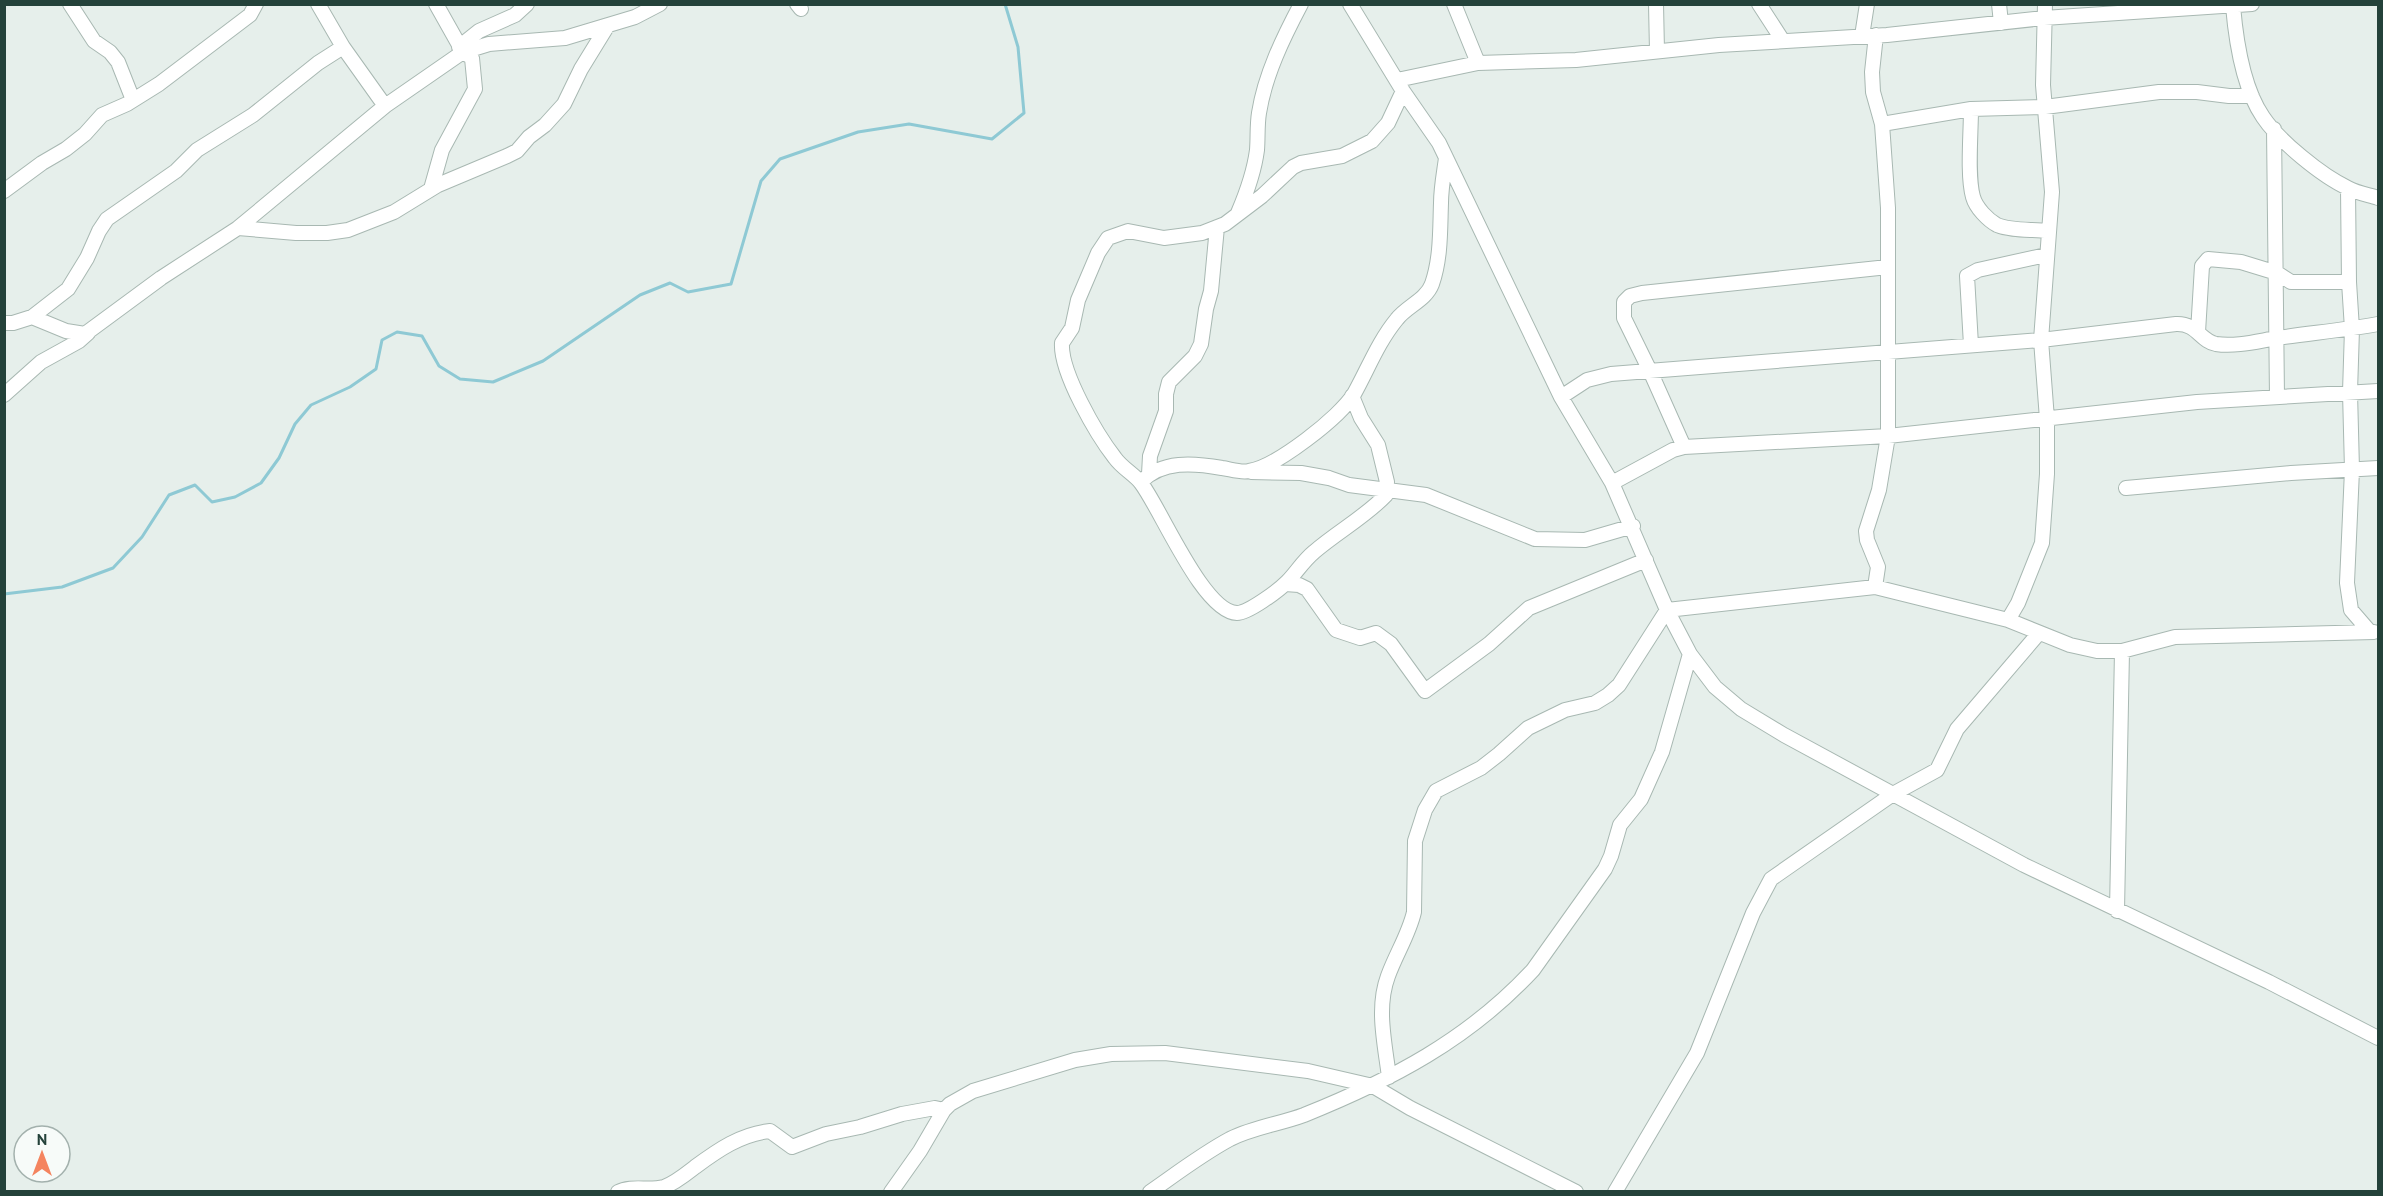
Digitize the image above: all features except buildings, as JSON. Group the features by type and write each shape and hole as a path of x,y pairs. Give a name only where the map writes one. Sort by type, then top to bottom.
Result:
{"street":[{"path":"70,4 94,41 110,52 118,62 133,100"},
{"path":"4,191 42,162 85,134 102,115 159,84 250,15 256,4"},
{"path":"318,4 343,47 385,106"},
{"path":"431,189 442,150 475,89 472,58 461,49 436,4"},
{"path":"4,395 41,362 79,341 161,278 238,228 385,106 461,49 479,32 515,15 527,4"},
{"path":"461,49 489,44 565,38 635,17 660,4"},
{"path":"1236,217 1254,170 1259,114 1265,86 1289,26 1301,4"},
{"path":"1350,4 1400,86 1439,143 1561,397 1612,483 1633,526 1667,610 1690,654 1715,687 1741,709 1784,735 2024,865 2269,982 2379,1038"},
{"path":"1454,4 1478,63"},
{"path":"1656,4 1656,51"},
{"path":"1759,4 1783,41"},
{"path":"1862,36 1867,4"},
{"path":"1999,4 2001,23"},
{"path":"1400,86 1478,63 1576,60 1656,51 1876,35 2001,23 2044,11 2252,4"},
{"path":"2233,6 2236,40 2252,96 2264,118 2299,154 2348,189 2379,198"},
{"path":"2008,621 2018,603 2042,543 2047,474 2047,419 2041,340 2052,192 2044,108 2044,11"},
{"path":"238,228 296,233 348,230 394,212 431,189 517,151 564,104 581,69 608,25"},
{"path":"1875,587 1878,567 1865,536 1879,490 1888,436 1888,181 1882,124 1873,92 1872,72 1876,35"},
{"path":"4,323 14,323 32,317 68,289 107,219 176,171 197,150 253,115 318,63 343,47"},
{"path":"1388,490 1378,503 1314,552 1285,584 1247,611 1233,613 1226,610 1217,603 1179,551 1145,478 1114,457 1089,418 1076,393 1062,343 1072,328 1078,300 1098,253 1108,238 1128,231 1164,238 1202,233 1217,227 1236,217 1293,167 1301,163 1342,156 1372,141 1388,123 1400,86"},
{"path":"1882,124 1971,109 2044,108 2159,92 2252,96"},
{"path":"1971,109 1970,159 1973,197 1978,207 1991,221 2000,226 2048,231"},
{"path":"2274,129 2277,397"},
{"path":"1249,471 1299,445 1335,416 1352,396 1392,325 1404,311 1422,298 1431,284 1438,254 1441,193 1446,158"},
{"path":"2348,189 2352,329 2350,392 2352,470 2348,600 2351,610 2374,632"},
{"path":"1145,478 1150,456 1166,411 1169,382 1194,356 1201,344 1211,291 1217,227"},
{"path":"1971,345 1967,276 1978,270 2046,255"},
{"path":"2198,332 2202,266 2205,261 2213,259 2241,262 2277,273 2291,282 2349,282"},
{"path":"1684,447 1624,318 1624,302 1630,296 1888,267"},
{"path":"32,317 66,331 81,335 88,333"},
{"path":"1561,397 1587,380 1597,377 2041,340 2176,324 2185,324 2217,344 2261,342 2379,324"},
{"path":"1612,483 1673,450 1684,447 1888,436 2197,402 2379,391"},
{"path":"1352,396 1360,418 1378,445 1388,490"},
{"path":"1145,478 1191,463 1249,471 1301,473 1329,478 1349,485 1426,495 1535,539 1585,540 1633,526"},
{"path":"2126,488 2291,473 2379,468"},
{"path":"1285,584 1299,585 1307,589 1336,630 1360,638 1376,633 1391,644 1425,691 1489,644 1529,608 1646,560"},
{"path":"1667,610 1875,587 2008,621 2070,645 2097,651 2122,651 2175,637 2374,632"},
{"path":"1389,1077 1383,1034 1383,996 1387,979 1414,912 1415,841 1432,796 1443,786 1481,768 1528,728 1565,710 1595,703 1608,695 1619,685 1667,610"},
{"path":"1615,1191 1697,1053 1765,886 1771,879 1893,794 1937,770 1957,729 2039,633"},
{"path":"2117,910 2122,651"},
{"path":"1150,1191 1229,1140 1266,1125 1290,1120 1373,1086 1457,1038 1519,985 1540,961 1605,869 1620,825 1641,799 1662,752 1690,654"},
{"path":"891,1191 920,1150 944,1110 973,1091 1054,1065 1111,1054 1165,1053 1308,1071 1373,1086 1410,1108 1576,1191"},
{"path":"618,1191 624,1188 663,1187 738,1138 756,1132 770,1131 792,1147 826,1134 860,1127 902,1114 935,1108 944,1110"}],"waterway":[{"path":"4,594 62,587 113,568 142,537 169,495 195,485 212,502 235,497 261,483 279,458 295,424 311,405 350,387 376,369 382,340 397,332 422,336 439,366 460,379 493,382 543,361 640,295 670,283 688,292 731,284 761,181 780,159 858,132 909,124 992,139 1024,113 1018,47 1005,4"}]}
